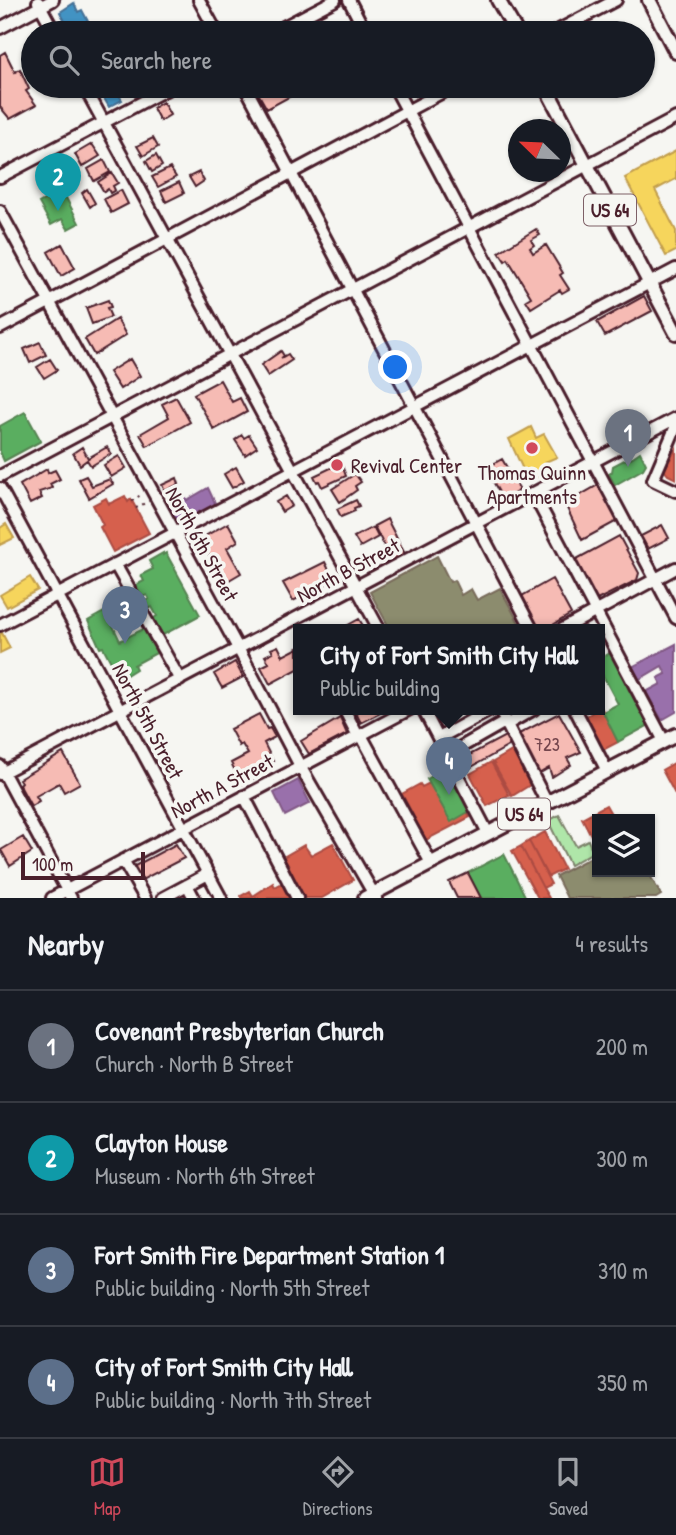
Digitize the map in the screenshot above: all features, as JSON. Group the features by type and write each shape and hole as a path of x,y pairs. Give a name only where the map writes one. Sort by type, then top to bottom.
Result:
{"main road":[{"path":"499,0 510,21"},
{"path":"649,0 676,52"},
{"name":"US 64","path":"551,98 676,333"},
{"name":"US 64","path":"371,896 676,735"}],"street":[{"path":"0,28 39,3 53,0"},
{"path":"199,0 210,21"},
{"path":"295,21 335,0"},
{"path":"349,0 360,21"},
{"path":"576,21 616,0"},
{"path":"39,3 49,21"},
{"path":"91,98 376,624"},
{"path":"0,177 150,98"},
{"path":"251,98 529,624"},
{"path":"400,98 676,618"},
{"path":"0,328 430,98"},
{"path":"0,476 676,118"},
{"name":"North 6th Street","path":"0,211 371,896"},
{"path":"0,625 676,269"},
{"name":"North B Street","path":"300,624 356,587 676,418"},
{"path":"676,426 653,480 676,491"},
{"name":"North 5th Street","path":"0,488 208,874 216,896"},
{"path":"533,493 601,624"},
{"path":"116,564 180,680"},
{"path":"572,624 676,568"},
{"name":"North B Street","path":"1,771 239,650 293,627"},
{"path":"605,631 664,741"},
{"path":"347,715 431,863"},
{"name":"North A Street","path":"52,898 69,894 123,860 399,715"},
{"path":"426,715 488,833"},
{"path":"439,738 481,715"},
{"path":"501,715 547,803"},
{"path":"447,755 522,715"},
{"path":"578,715 607,771"},
{"path":"1,771 69,894"},
{"path":"244,796 298,898"},
{"path":"123,860 145,898"},
{"path":"163,898 208,874"},
{"path":"187,885 194,898"}],"path":[{"path":"145,492 134,500 137,507 150,500"}],"green space":[{"path":"559,815 576,846 588,840 592,853 570,865 548,821"}],"building: Homes":[{"path":"676,151 676,179 655,190 676,231 676,251 666,256 625,178"},
{"name":"Thomas Quinn Apartments","path":"531,427 536,438 544,434 557,457 545,462 549,470 534,478 532,472 526,476 509,439"},
{"path":"6,524 14,538 0,545 0,528"},
{"path":"30,577 38,590 7,607 0,595"},
{"path":"2,633 10,648 0,653 0,634"}],"building: Shops":[{"path":"676,449 676,479 664,470"},
{"path":"125,496 128,502 131,499 149,533 113,552 100,527 103,525 93,505 106,498 109,504"},
{"path":"605,715 618,742 603,750 585,717"},
{"path":"517,748 535,782 512,796 493,762"},
{"path":"491,762 509,795 487,806 470,774"},
{"path":"676,762 676,796 662,770"},
{"path":"447,774 470,817 426,840 402,794"},
{"path":"606,805 611,814 592,814 592,837 582,818"},
{"path":"545,832 564,869 548,877 529,841"},
{"path":"529,841 551,884 543,888 521,846"},
{"path":"333,843 353,880 322,898 300,898 280,859 304,845 311,855"},
{"path":"521,846 549,898 538,898 512,851"},
{"path":"284,882 292,898 241,896 250,891 253,896 273,883 275,887"}],"building: Offices":[{"path":"208,488 216,505 179,524 169,507"},
{"path":"676,644 676,712 662,720 646,692 661,684 658,678 666,674 662,666 638,680 632,667"},
{"path":"298,780 310,803 285,816 274,793"}],"building: Schools":[{"path":"74,3 78,12 82,10 88,21 65,21 60,12"},
{"path":"104,98 121,98 122,100 109,107"}],"building: Public":[{"path":"62,190 79,223 68,229 62,219 51,225 39,203"},
{"path":"25,412 41,441 4,461 0,452 0,426"},
{"path":"640,452 646,464 643,469 615,485 609,474 613,466"},
{"path":"166,553 200,615 159,637 151,620 157,616 152,607 149,609 145,605 145,601 149,599 147,595 142,597 136,585 144,581 141,575 153,569 149,561"},
{"path":"106,611 120,641 145,628 158,652 134,665 136,669 120,679 103,647 100,648 88,621"},
{"path":"612,652 651,724 618,742 604,715 605,711 618,704 605,679 605,656"},
{"path":"446,768 470,811 451,822 427,779"},
{"path":"504,854 526,898 481,898 468,873"}],"building: Industry":[{"path":"437,556 450,582 454,580 461,595 471,589 477,600 500,588 519,624 387,624 370,592"},
{"path":"592,857 592,877 651,877 661,895 656,898 567,898 556,876"}],"building: Other":[{"path":"5,52 15,72 20,69 21,98 31,98 36,105 10,119 0,107 0,55"},
{"path":"261,98 287,98 267,109"},
{"path":"163,102 170,115 160,121 153,108"},
{"path":"153,138 158,147 143,156 137,146"},
{"path":"92,144 100,156 82,167 75,154"},
{"path":"156,155 162,166 152,172 146,161"},
{"path":"104,160 110,172 94,181 88,169"},
{"path":"170,168 176,177 158,187 152,177"},
{"path":"199,172 204,181 195,187 189,177"},
{"path":"112,173 118,183 113,186 115,190 110,193 108,189 104,192 98,182"},
{"path":"179,182 184,193 166,202 161,191"},
{"path":"87,189 95,203 90,207 82,193"},
{"path":"121,190 128,204 111,213 104,199"},
{"path":"536,229 540,235 531,240 534,245 530,248 533,253 546,245 569,289 562,293 560,290 531,308 526,300 531,297 508,259 505,261 499,252"},
{"path":"62,244 75,268 61,276 48,252"},
{"path":"644,296 652,311 605,336 597,322"},
{"path":"108,300 111,307 107,308 111,317 92,324 86,308"},
{"path":"117,319 126,335 94,355 85,339"},
{"path":"40,342 46,355 30,363 24,349"},
{"path":"281,351 284,356 281,358 288,354 292,360 268,376 261,365"},
{"path":"50,359 57,370 44,378 37,367"},
{"path":"130,359 140,376 120,389 109,372"},
{"path":"220,380 232,402 240,398 247,412 214,430 194,394"},
{"path":"176,397 190,422 147,446 140,434 169,417 162,404"},
{"path":"242,435 244,438 249,435 257,447 245,455 235,440"},
{"path":"82,447 88,458 107,447 111,454 91,466 87,460 80,465 73,453"},
{"path":"119,456 126,468 111,477 104,465"},
{"path":"502,459 520,490 503,500 486,468"},
{"path":"341,463 346,476 322,487 319,481 317,482 314,476"},
{"path":"236,467 244,481 232,488 224,474"},
{"path":"47,469 48,473 55,470 60,479 50,484 52,488 39,492 42,498 30,504 20,485"},
{"path":"355,474 361,482 355,486 357,490 340,502 332,489"},
{"path":"86,476 92,486 110,479 113,484 89,498 79,479"},
{"path":"177,478 179,484 165,491 162,485"},
{"path":"600,484 617,521 582,540 565,504"},
{"path":"286,496 292,506 282,512 276,502"},
{"path":"356,500 359,506 354,508 355,511 341,517 337,509"},
{"path":"387,519 405,554 392,561 374,526"},
{"path":"228,523 238,541 227,548 241,573 224,583 212,567 215,566 200,539"},
{"path":"662,525 669,538 648,549 641,536"},
{"path":"373,527 378,537 360,547 354,537"},
{"path":"619,536 639,573 637,580 595,601 573,561"},
{"path":"325,562 334,580 293,601 283,583"},
{"path":"552,579 571,614 554,624 536,624 522,596"},
{"path":"278,646 283,656 293,651 293,672 270,684 261,667 269,663 265,656 273,652 271,649"},
{"path":"235,662 243,677 222,688 214,674"},
{"path":"259,714 275,737 264,743 273,761 264,766 267,771 242,784 231,763 248,754 242,744 239,746 230,729"},
{"path":"357,715 376,715 361,723"},
{"path":"560,715 581,752 567,758 571,765 552,777 549,768 535,776 515,736"},
{"path":"340,718 347,734 309,754 301,741"},
{"path":"509,734 514,743 468,769 462,759"},
{"path":"63,753 80,783 64,792 59,783 36,796 39,801 31,806 19,779"},
{"path":"23,837 32,852 10,866 1,850"},
{"path":"176,844 184,858 138,882 131,868"},
{"path":"468,873 481,898 457,898 449,882"}],"place":[{"name":"Clayton House","path":"58,211"},
{"name":"Thomas Quinn Apartments","path":"532,448"},
{"name":"Revival Center","path":"337,465"},
{"name":"Covenant Presbyterian Church","path":"628,467"},
{"name":"Fort Smith Fire Department Station 1","path":"125,644"},
{"name":"City of Fort Smith City Hall","path":"449,795"}]}
